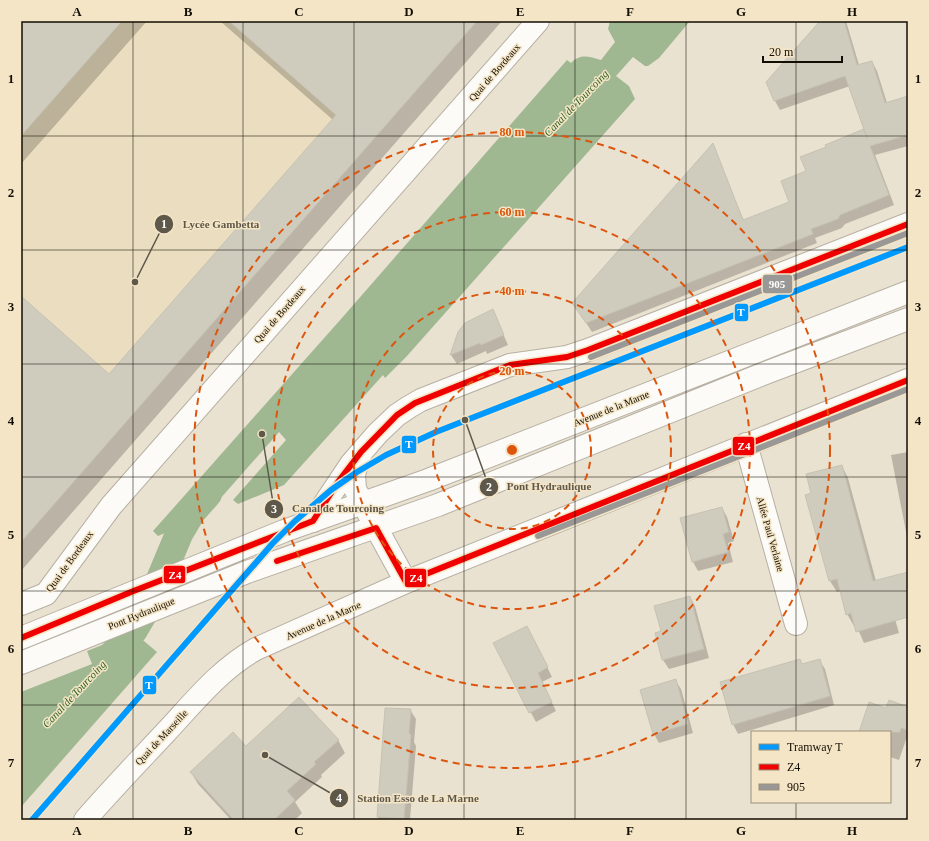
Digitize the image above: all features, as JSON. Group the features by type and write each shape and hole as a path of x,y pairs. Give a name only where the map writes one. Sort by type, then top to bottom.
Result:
{"main road":[{"name":"Quai de Bordeaux","path":"21,604 46,594 111,506 538,21"},
{"path":"313,521 333,489 361,452 397,415 422,400 510,365 567,357 588,350 908,224"},
{"name":"Avenue de la Marne","path":"21,638 131,592 213,560 313,521 363,504 908,292"},
{"path":"376,528 438,505 768,372 908,319"},
{"name":"Avenue de la Marne","path":"241,658 256,649 406,582 908,380"},
{"name":"Allée Paul Verlaine","path":"746,444 796,624"},
{"path":"361,452 355,468 355,489 406,582"},
{"name":"Pont Hydraulique","path":"21,663 182,597 312,548 376,528"},
{"name":"Quai de Marseille","path":"85,820 202,693 241,658"}],"shaded area":[{"path":"21,21 477,21 21,542"}],"water":[{"path":"610,21 690,21 659,58 648,66 645,66 633,57 616,76 629,86 635,99 407,356 385,378 383,375 284,485 238,504 233,500 286,440 279,432 205,516 158,536 153,531 341,319 567,60 571,63 578,58 585,57 601,60 615,42 608,29"},
{"path":"145,628 138,636 157,652 21,807 21,692 92,664 87,651"}],"building":[{"path":"21,21 122,21 21,136"},
{"path":"229,21 477,21 21,542 21,296 109,374 336,115"},
{"path":"820,21 844,21 857,65 872,61 885,103 908,96 908,135 870,146 889,195 840,215 838,219 811,229 813,234 586,323 572,303 713,143 743,220 789,202 781,181 806,171 800,157 826,147 825,145 864,129 845,76 774,101 766,82"},
{"path":"493,309 504,335 481,345 480,343 450,355 458,332 465,323"},
{"path":"842,465 873,581 908,572 908,617 856,632 851,613 846,615 837,579 829,581 805,495 811,493 806,474"},
{"path":"722,507 729,532 723,534 728,552 692,562 680,518"},
{"path":"690,596 704,649 662,660 655,633 661,631 654,606"},
{"path":"527,626 548,667 538,673 552,702 529,713 493,643"},
{"path":"800,659 802,664 820,659 830,696 732,725 720,682"},
{"path":"676,679 688,724 653,734 640,690"},
{"path":"299,697 339,740 314,762 316,764 287,791 295,800 274,820 234,820 190,772 233,732 246,746"},
{"path":"889,700 908,707 908,730 901,728 900,732 859,731 869,702 886,708"},
{"path":"385,708 411,709 409,733 411,735 404,819 377,817"}],"waterway":[{"name":"Canal de Tourcoing","path":"106,662 134,630 151,601 179,534 192,512 208,494"}],"tram line":[{"name":"T","path":"32,820 273,543 295,521 331,490 357,472 386,455 436,432 908,247"}],"transit line":[{"name":"Z4","path":"21,638 131,592 313,521 338,482 361,452 397,415 415,403 510,365 567,357 588,350 908,224"},
{"name":"905","path":"591,357 908,233"},
{"name":"Z4","path":"277,561 376,528 406,582 908,380"},
{"name":"905","path":"538,536 908,389"}],"place":[{"name":"Lycée Gambetta","path":"135,282"},
{"name":"Pont Hydraulique","path":"465,420"},
{"name":"Canal de Tourcoing","path":"262,434"},
{"name":"Station Esso de La Marne","path":"265,755"}]}
